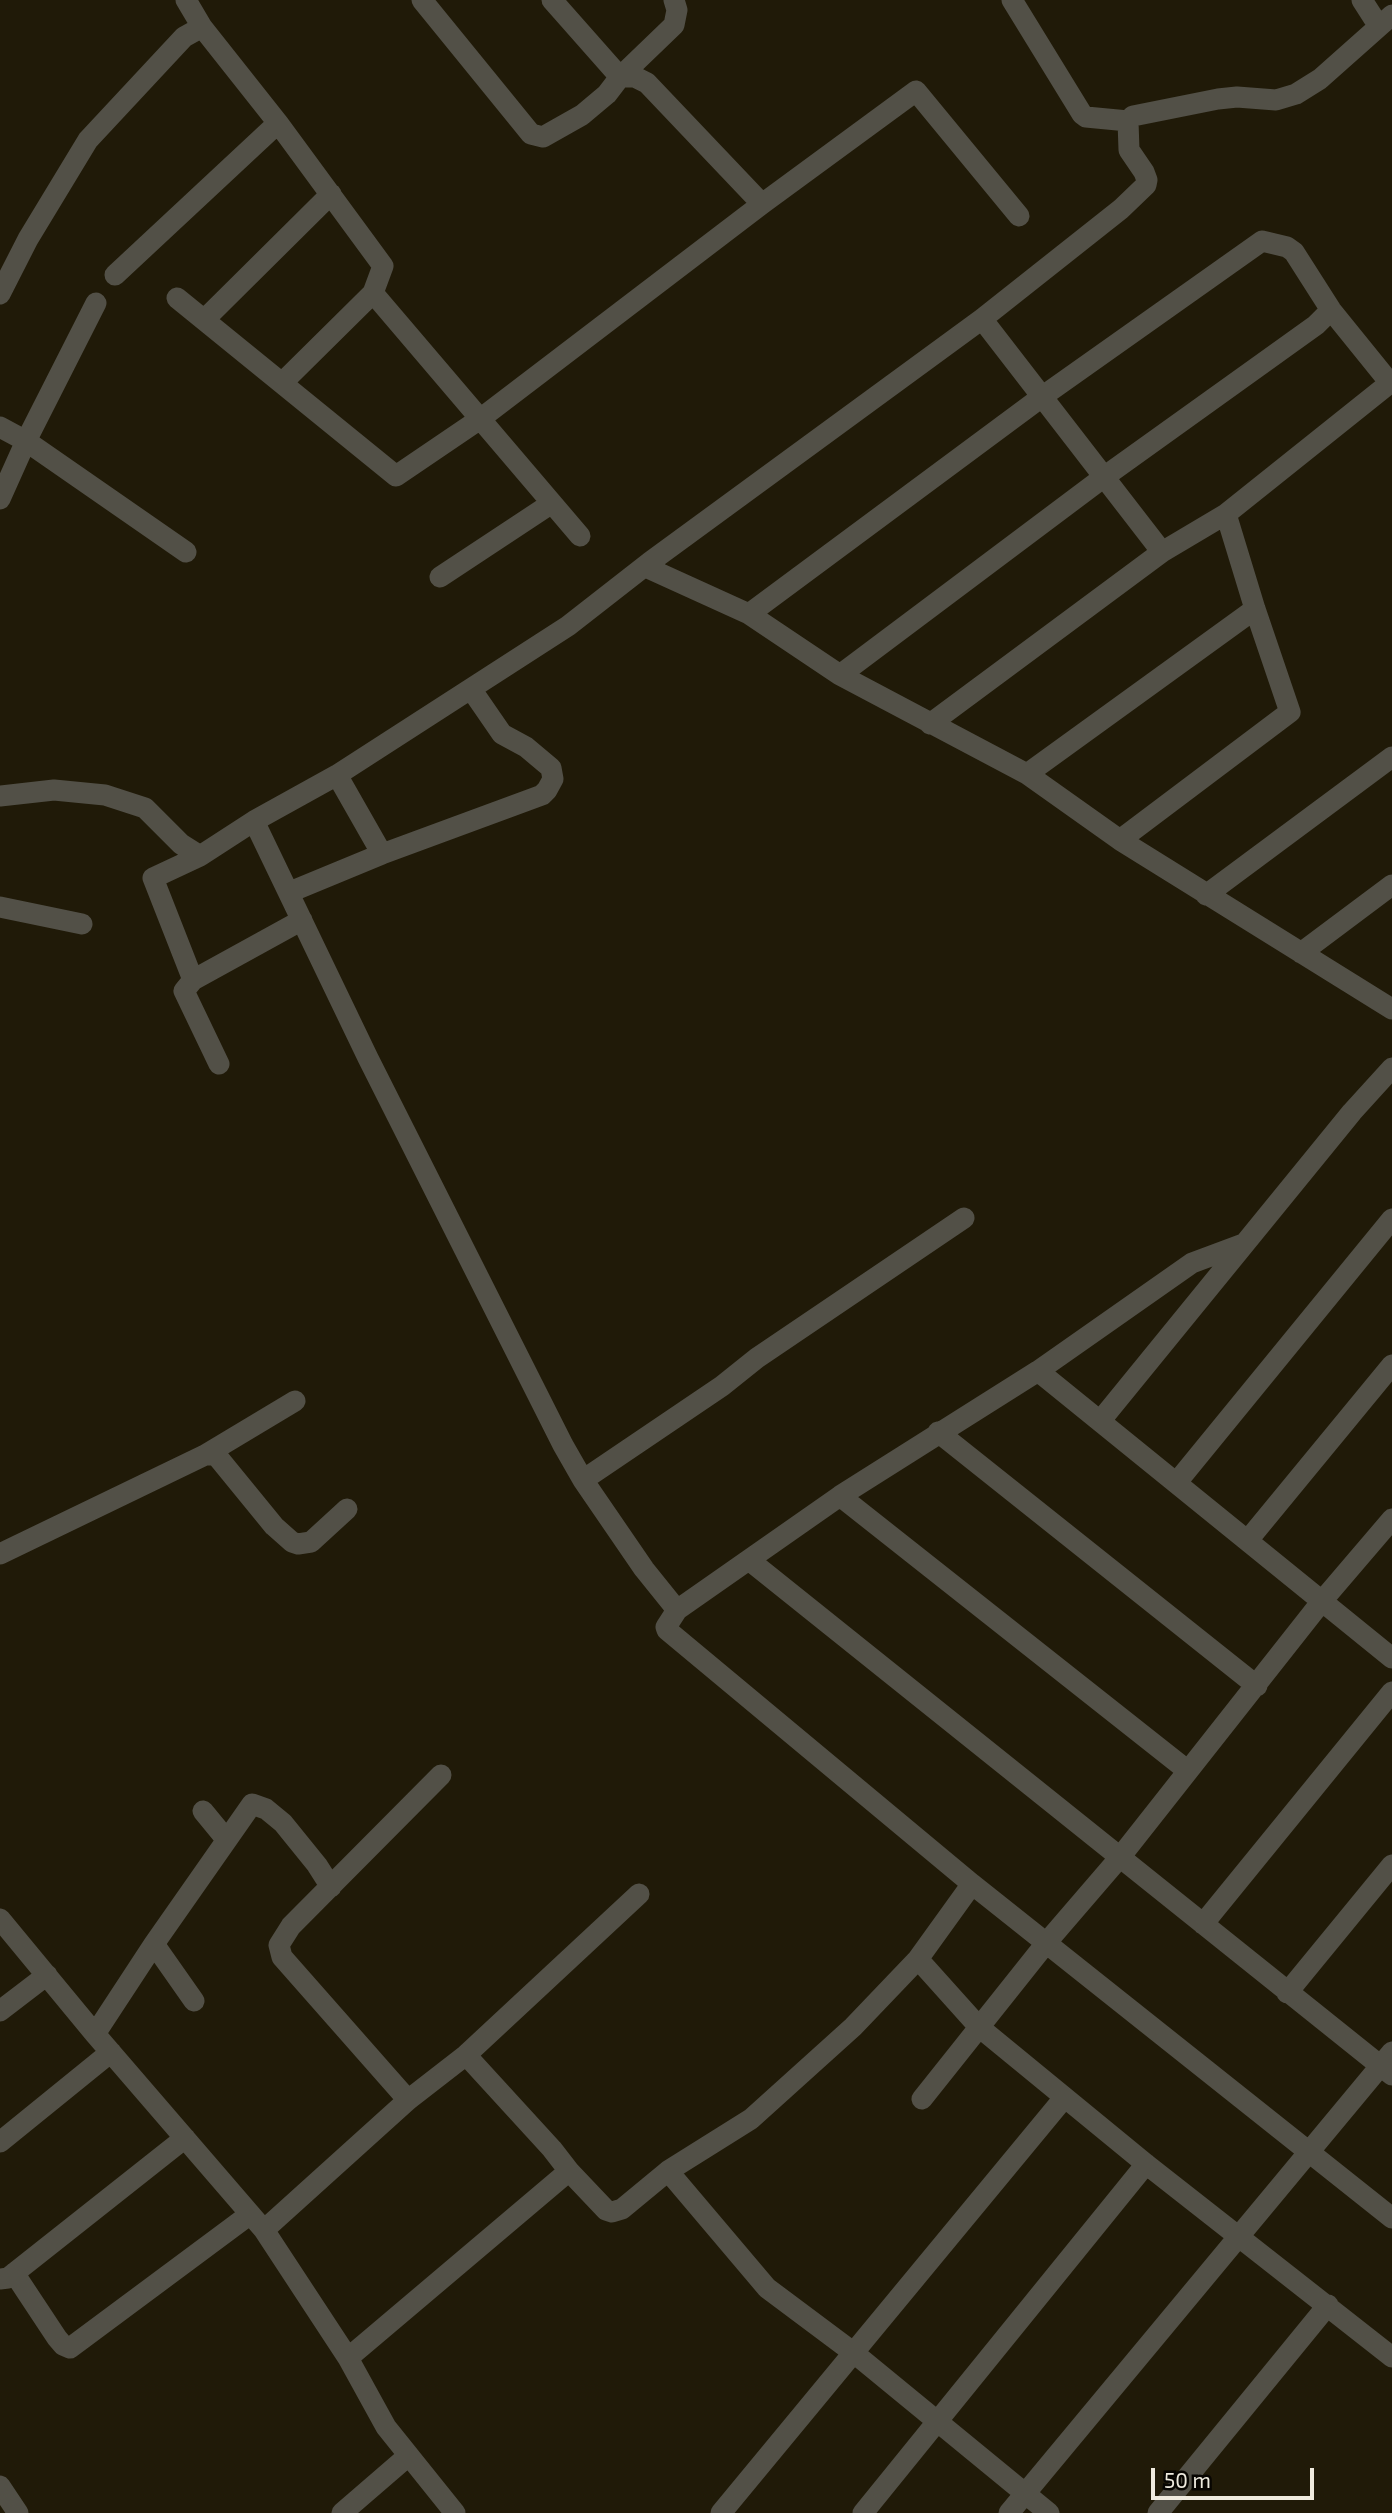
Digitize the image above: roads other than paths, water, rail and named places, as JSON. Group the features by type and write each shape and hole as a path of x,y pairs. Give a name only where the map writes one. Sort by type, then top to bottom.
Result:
{"street":[{"path":"186,0 202,27 278,123 383,266 373,293 282,383"},
{"path":"422,0 531,134 542,137 582,115 607,94 620,77 674,25 677,10 674,0"},
{"path":"552,0 620,77 635,77 647,83 762,204"},
{"path":"1012,0 1082,114 1086,117 1128,121 1136,114 1218,99 1237,97 1276,100 1296,94 1320,79 1385,20 1362,0"},
{"path":"0,294 28,239 88,140 184,37 202,27"},
{"path":"177,298 396,476 480,419 762,204 916,91 1019,216"},
{"path":"193,980 153,878 200,856 254,821 337,775 568,626 650,562 982,319 1121,209 1146,185 1144,172 1129,150 1128,121"},
{"path":"115,275 278,123"},
{"path":"205,320 331,194"},
{"path":"749,614 1043,396 1262,241 1287,247 1294,252 1331,310 1390,383 1226,514 1162,552 930,724"},
{"path":"373,293 580,536"},
{"path":"0,499 26,441 96,303"},
{"path":"840,675 1104,477 1316,325 1331,310"},
{"path":"982,319 1162,552"},
{"path":"0,427 26,441 186,552"},
{"path":"440,577 552,503"},
{"path":"1120,840 1290,713 1291,709 1255,609 1226,514"},
{"path":"650,562 650,569 749,614 840,675 1027,774 1120,840 1206,895 1392,1007"},
{"path":"1027,774 1255,609"},
{"path":"290,892 382,854 542,795 547,790 554,779 551,768 526,747 502,734 471,689"},
{"path":"1206,895 1392,757"},
{"path":"337,775 382,854"},
{"path":"0,796 54,790 105,795 145,808 181,844 200,856"},
{"path":"254,821 375,1071 583,1480 644,1569 677,1610"},
{"path":"1301,953 1392,884"},
{"path":"0,907 82,924"},
{"path":"219,1064 184,991 193,980 302,920"},
{"path":"1101,1420 1352,1112 1392,1068"},
{"path":"583,1480 722,1387 769,1350 964,1218"},
{"path":"1177,1482 1392,1219"},
{"path":"1243,1244 1192,1263 1038,1371 840,1496 677,1610 666,1624 667,1630 971,1884 1392,2218"},
{"path":"1248,1540 1392,1365"},
{"path":"1038,1371 1392,1658"},
{"path":"0,1555 205,1455 296,1401"},
{"path":"938,1432 1257,1686"},
{"path":"205,1455 216,1455 274,1526 292,1542 310,1542 347,1509"},
{"path":"840,1496 1188,1771"},
{"path":"922,2099 1047,1942 1121,1856 1322,1601 1390,1526"},
{"path":"748,1560 1121,1856 1287,1993 1388,2064 1308,2152 1010,2513"},
{"path":"1203,1924 1392,1692"},
{"path":"408,2100 282,1957 279,1945 291,1926 441,1775"},
{"path":"95,2034 252,1804 266,1809 282,1823 331,1887"},
{"path":"203,1811 226,1839"},
{"path":"1287,1993 1392,1865"},
{"path":"466,2055 606,2210 612,2212 622,2209 668,2171 751,2119 853,2027 918,1959 971,1884"},
{"path":"185,2138 7,2276 63,2345 71,2348 257,2223 466,2055 639,1894"},
{"path":"0,1919 257,2223 348,2358 386,2427 455,2513"},
{"path":"154,1944 194,2001"},
{"path":"918,1959 979,2027 1146,2164 1392,2357"},
{"path":"0,2011 47,1975"},
{"path":"0,2142 111,2052"},
{"path":"720,2513 1064,2098"},
{"path":"863,2513 1146,2164"},
{"path":"348,2358 569,2171"},
{"path":"668,2171 768,2288 854,2353 1049,2513"},
{"path":"1158,2513 1328,2305"},
{"path":"342,2513 408,2456"},
{"path":"0,2486 18,2513"}]}
